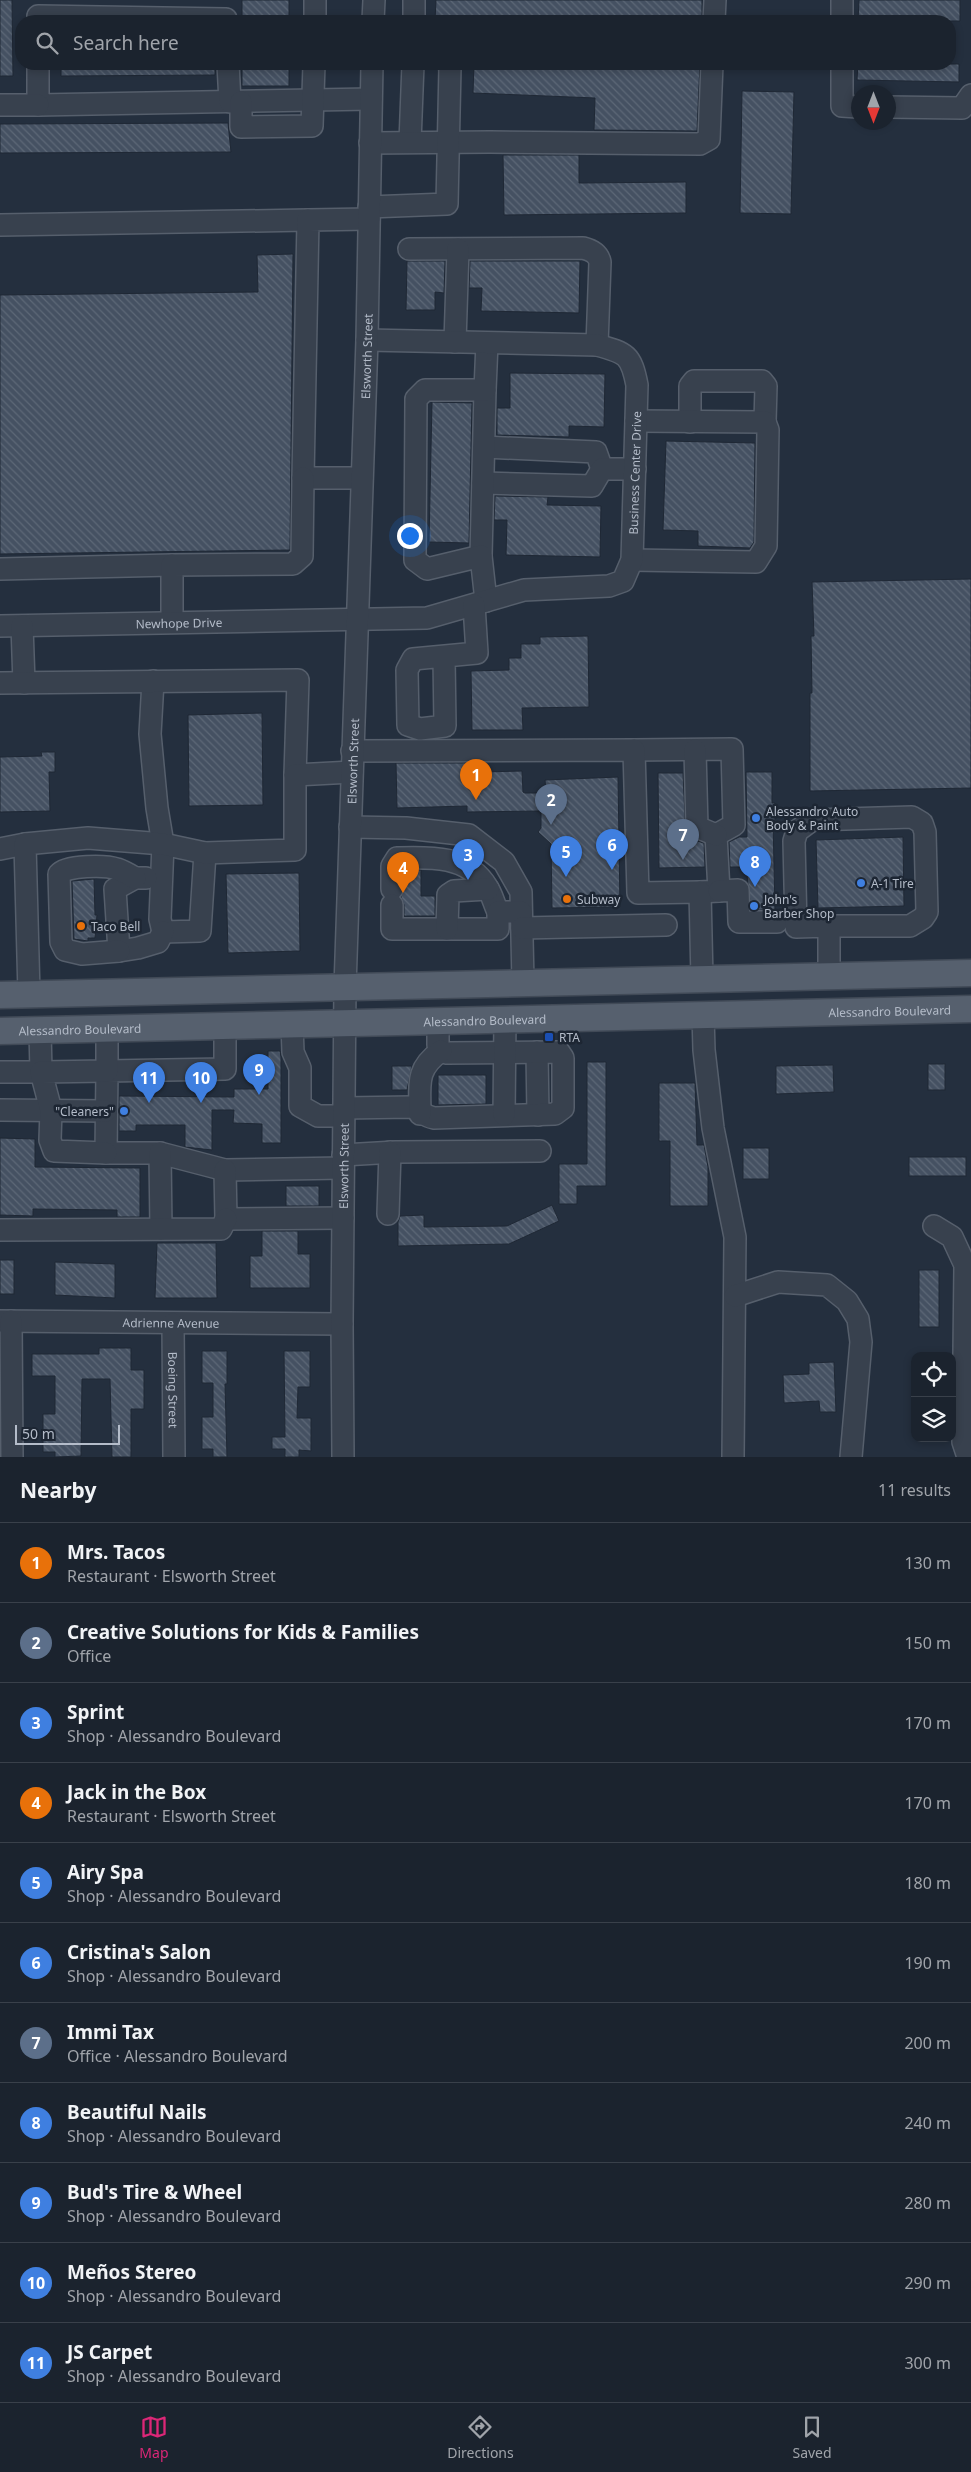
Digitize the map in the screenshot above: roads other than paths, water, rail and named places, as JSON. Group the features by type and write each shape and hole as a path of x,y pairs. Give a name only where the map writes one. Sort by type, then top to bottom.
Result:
{"main road":[{"path":"0,995 971,973"},
{"path":"702,979 704,1015"},
{"path":"40,1030 59,1010 123,1008 163,991"},
{"path":"0,1013 13,1012 29,994"},
{"name":"Alessandro Boulevard","path":"0,1031 971,1009"}],"street":[{"path":"315,0 315,15"},
{"path":"373,15 374,0"},
{"path":"414,0 414,15"},
{"path":"714,15 715,0"},
{"path":"842,0 842,15"},
{"path":"38,12 119,15"},
{"path":"38,70 38,105"},
{"path":"229,70 235,102"},
{"path":"314,70 314,100"},
{"name":"Elsworth Street","path":"343,1457 344,1024 367,340 372,70"},
{"path":"410,142 413,70"},
{"path":"0,224 308,220 447,204 450,70"},
{"path":"370,143 700,144 709,139 712,70"},
{"path":"842,70 842,106 851,107"},
{"path":"896,107 962,108 971,95"},
{"path":"0,105 371,100"},
{"path":"0,569 293,564 302,556 308,220"},
{"path":"409,249 583,248 591,250 599,256 600,262 597,345"},
{"path":"455,342 458,249"},
{"name":"Business Center Drive","path":"357,618 427,618 524,590 609,586 623,581 632,560 637,385 634,368 621,351 597,345 367,340"},
{"path":"444,657 477,653 487,343"},
{"path":"632,560 756,562 766,546 766,386 762,381 694,381 690,386 690,422"},
{"path":"481,556 427,569 415,560 416,400 425,390 486,390"},
{"path":"636,421 766,426"},
{"path":"483,483 592,486 602,469 596,452 484,447"},
{"path":"602,469 635,469"},
{"path":"303,478 362,478"},
{"path":"172,565 172,622"},
{"name":"Newhope Drive","path":"0,626 357,618"},
{"path":"22,626 24,683"},
{"path":"0,683 298,680 295,850 205,853 163,844 88,838 26,844 0,849"},
{"path":"153,681 150,734 157,808 163,844 160,920 163,932 158,942 138,948 82,954 65,950 61,942 59,874 67,868 101,867 116,869 136,878 161,879"},
{"path":"352,751 732,749 734,825 716,835"},
{"path":"634,750 638,893 637,926"},
{"path":"695,750 698,827 716,835"},
{"path":"295,775 352,772"},
{"path":"912,817 922,823 925,832 927,912 923,918 910,926 829,926 796,927 794,841 797,831 812,820 912,817"},
{"path":"350,828 406,828 469,835 504,862 520,892 523,983"},
{"path":"702,979 716,835"},
{"path":"26,844 29,994"},
{"path":"163,932 200,931 205,853"},
{"path":"425,857 449,860 470,869 488,890 498,912 498,929 392,929 392,866 397,858 425,857"},
{"path":"119,950 115,889 136,878"},
{"path":"447,929 448,895 454,891 488,890"},
{"path":"638,893 738,890 739,922 777,922"},
{"path":"498,912 521,920 637,926 666,925"},
{"path":"829,926 829,976"},
{"path":"704,1015 705,1059 713,1128 736,1237 734,1457"},
{"path":"504,1115 505,1020"},
{"path":"292,1025 293,1052 300,1068 300,1106 318,1116 411,1107 417,1108 420,1114 434,1118 538,1115 555,1114 562,1108 563,1058 560,1052 447,1053 441,1051 438,1045 438,1021"},
{"path":"0,1072 226,1070 226,1026"},
{"path":"106,1153 107,1029"},
{"path":"40,1030 41,1072 51,1110 50,1140 54,1151 160,1153 225,1170 343,1162 390,1152 540,1151"},
{"path":"420,1114 420,1081 423,1066 441,1051"},
{"path":"0,1110 106,1111"},
{"path":"388,1214 390,1152"},
{"path":"160,1153 161,1229"},
{"path":"0,1230 221,1229 226,1218 225,1170"},
{"path":"226,1218 343,1218"},
{"path":"934,1226 952,1237 965,1265 963,1442 968,1457"},
{"path":"736,1296 778,1282 827,1285 847,1302 858,1319 861,1342 851,1457"},
{"path":"6,1321 12,1457"},
{"name":"Adrienne Avenue","path":"6,1321 173,1324 342,1324"},
{"name":"Boeing Street","path":"173,1324 174,1457"}],"place":[{"name":"Mrs. Tacos","path":"476,800"},
{"name":"Alessandro Auto Body & Paint","path":"756,818"},
{"name":"Creative Solutions for Kids & Families","path":"551,825"},
{"name":"Immi Tax","path":"683,860"},
{"name":"Cristina's Salon","path":"612,870"},
{"name":"Airy Spa","path":"566,877"},
{"name":"Sprint","path":"468,880"},
{"name":"A-1 Tire","path":"861,883"},
{"name":"Beautiful Nails","path":"755,887"},
{"name":"Jack in the Box","path":"403,893"},
{"name":"Subway","path":"567,899"},
{"name":"John's Barber Shop","path":"754,906"},
{"name":"Taco Bell","path":"81,926"},
{"name":"RTA","path":"549,1037"},
{"name":"Bud's Tire & Wheel","path":"259,1095"},
{"name":"JS Carpet","path":"149,1103"},
{"name":"Meños Stereo","path":"201,1103"},
{"name":"\"Cleaners\"","path":"124,1111"}]}
